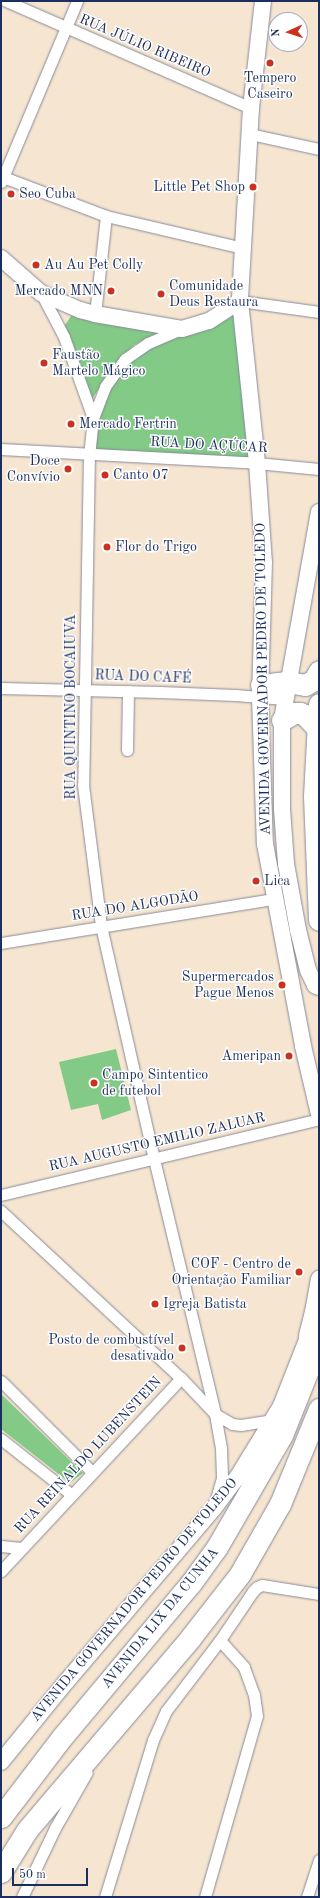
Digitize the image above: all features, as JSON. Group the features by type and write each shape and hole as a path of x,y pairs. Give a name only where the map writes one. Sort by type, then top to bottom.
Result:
{"highway":[{"path":"285,700 314,680 319,671"},
{"path":"260,691 285,700"},
{"path":"285,700 287,715 300,713 305,715 317,728"},
{"path":"319,704 314,796 319,920"},
{"name":"AVENIDA LIX DA CUNHA","path":"1,1817 63,1736 191,1583 217,1547 282,1435 309,1368 319,1296"},
{"path":"1,1872 27,1830 195,1633 240,1574 280,1504 319,1409"}],"main road":[{"name":"AVENIDA GOVERNADOR PEDRO DE TOLEDO","path":"263,1 251,108 240,301 257,463 264,562 260,691 265,844 274,899 303,1046 319,1114"},
{"path":"1,258 41,293 80,310 95,314 182,329 209,321 240,301"},
{"path":"319,512 285,700 282,809 286,864 296,921 308,970 315,985 319,987"},
{"path":"265,844 296,921"},
{"name":"AVENIDA GOVERNADOR PEDRO DE TOLEDO","path":"1,1762 66,1682 214,1508 237,1478 281,1406 314,1336 319,1279"}],"street":[{"name":"RUA JÚLIO RIBEIRO","path":"6,1 251,108"},
{"path":"77,1 2,179 106,216 242,248"},
{"path":"250,134 319,149"},
{"path":"95,314 106,216"},
{"path":"41,293 64,337 93,418"},
{"path":"240,301 319,312"},
{"path":"93,418 105,387 125,359 148,343 182,329"},
{"name":"RUA QUINTINO BOCAIUVA","path":"93,418 89,454 83,785 101,926 154,1159 215,1414 220,1448 222,1478 214,1508"},
{"name":"RUA DO AÇÚCAR","path":"1,449 257,463 319,468"},
{"name":"RUA DO CAFÉ","path":"1,688 128,691 260,691"},
{"path":"127,750 128,691"},
{"name":"RUA DO ALGODÃO","path":"1,943 274,899"},
{"name":"RUA AUGUSTO EMILIO ZALUAR","path":"1,1195 319,1119"},
{"path":"1,1211 181,1378 215,1414 232,1424 241,1425 272,1420"},
{"name":"RUA REINALDO LUBENSTEIN","path":"1,1571 181,1378"},
{"path":"1,1381 92,1472"},
{"path":"1,1439 72,1494"},
{"path":"1,1546 21,1548"},
{"path":"105,1897 159,1725 166,1711 220,1640 252,1590 262,1585 319,1594"},
{"path":"205,1897 257,1716 254,1694 244,1667 220,1640"},
{"path":"22,1897 55,1828 82,1780 122,1718"},
{"path":"307,1897 319,1860"}],"green space":[{"path":"236,305 249,458 96,451 94,433 96,415 116,374 139,354 184,332 209,330"},
{"path":"73,313 162,331 134,345 112,370 92,399 63,328"},
{"name":"Campo Sintentico de futebol","path":"116,1049 131,1110 102,1120 98,1104 71,1110 59,1062"},
{"path":"1,1394 83,1473 70,1483 1,1429"}],"place":[{"name":"Tempero Caseiro","path":"270,63"},
{"name":"Little Pet Shop","path":"253,187"},
{"name":"Seo Cuba","path":"11,194"},
{"name":"Au Au Pet Colly","path":"36,265"},
{"name":"Mercado MNN","path":"111,291"},
{"name":"Comunidade Deus Restaura","path":"161,294"},
{"name":"Faustão Martelo Mágico","path":"44,363"},
{"name":"Mercado Fertrin","path":"71,424"},
{"name":"Doce Convívio","path":"68,469"},
{"name":"Canto 07","path":"105,475"},
{"name":"Flor do Trigo","path":"107,547"},
{"name":"Lica","path":"256,881"},
{"name":"Supermercados Pague Menos","path":"282,985"},
{"name":"Ameripan","path":"289,1056"},
{"name":"Campo Sintentico de futebol","path":"94,1083"},
{"name":"COF - Centro de Orientação Familiar","path":"299,1272"},
{"name":"Igreja Batista","path":"155,1304"},
{"name":"Posto de combustível desativado","path":"182,1348"}]}
